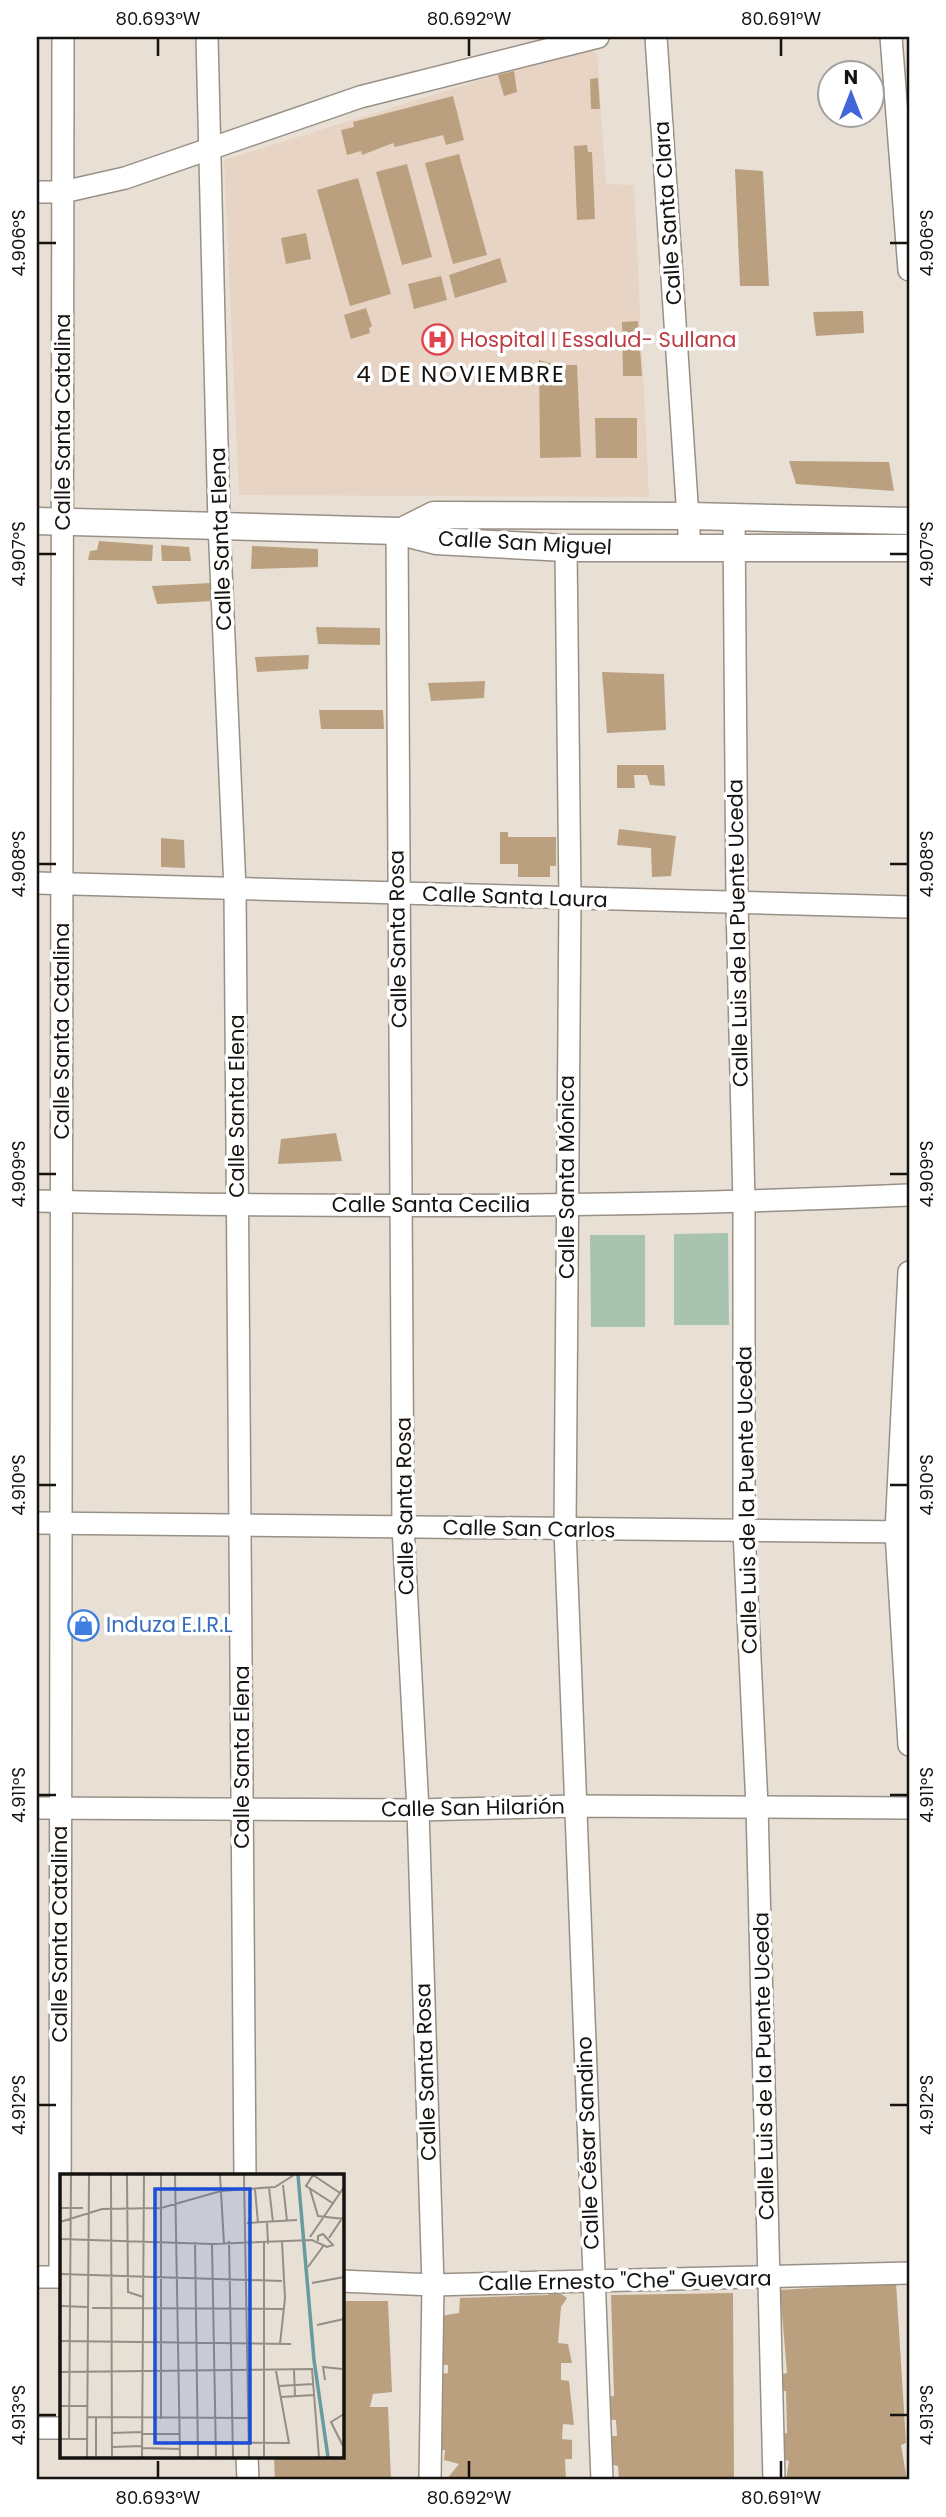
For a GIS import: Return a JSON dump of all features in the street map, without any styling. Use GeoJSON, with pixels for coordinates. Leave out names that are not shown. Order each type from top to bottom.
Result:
{"type":"FeatureCollection","features":[{"type":"Feature","properties":{"kind":"street","name":"Calle Santa Catalina"},"geometry":{"type":"LineString","coordinates":[[60,2277],[62,884],[50,522],[63,192],[63,37]]}},
{"type":"Feature","properties":{"kind":"street","name":"Calle Santa Elena"},"geometry":{"type":"LineString","coordinates":[[208,37],[208,148],[219,524],[235,889],[245,2174]]}},
{"type":"Feature","properties":{"kind":"street"},"geometry":{"type":"LineString","coordinates":[[37,192],[63,192],[125,178],[360,97],[598,37]]}},
{"type":"Feature","properties":{"kind":"street","name":"Calle Santa Clara"},"geometry":{"type":"LineString","coordinates":[[656,37],[690,548]]}},
{"type":"Feature","properties":{"kind":"street"},"geometry":{"type":"LineString","coordinates":[[891,37],[909,270]]}},
{"type":"Feature","properties":{"kind":"street","name":"Calle San Miguel"},"geometry":{"type":"LineString","coordinates":[[399,531],[434,515],[689,516],[909,521]]}},
{"type":"Feature","properties":{"kind":"street","name":"Calle Luis de la Puente Uceda"},"geometry":{"type":"LineString","coordinates":[[734,519],[737,903],[744,1203],[744,1531],[757,1806],[774,2480]]}},
{"type":"Feature","properties":{"kind":"street"},"geometry":{"type":"LineString","coordinates":[[50,522],[219,524],[399,531]]}},
{"type":"Feature","properties":{"kind":"street","name":"Calle San Miguel"},"geometry":{"type":"LineString","coordinates":[[399,531],[436,541],[566,548],[909,548]]}},
{"type":"Feature","properties":{"kind":"street","name":"Calle Santa Rosa"},"geometry":{"type":"LineString","coordinates":[[399,531],[397,894],[403,1205],[403,1527],[418,1810],[433,2285],[430,2480]]}},
{"type":"Feature","properties":{"kind":"street","name":"Calle Santa Mónica"},"geometry":{"type":"LineString","coordinates":[[566,548],[570,899],[565,1529],[574,1806]]}},
{"type":"Feature","properties":{"kind":"street","name":"Calle Santa Laura"},"geometry":{"type":"LineString","coordinates":[[37,883],[909,907]]}},
{"type":"Feature","properties":{"kind":"street","name":"Calle Santa Cecilia"},"geometry":{"type":"LineString","coordinates":[[37,1201],[566,1205],[744,1203],[909,1195]]}},
{"type":"Feature","properties":{"kind":"street"},"geometry":{"type":"LineString","coordinates":[[909,1272],[903,1532],[909,1745]]}},
{"type":"Feature","properties":{"kind":"street","name":"Calle San Carlos"},"geometry":{"type":"LineString","coordinates":[[37,1523],[903,1532]]}},
{"type":"Feature","properties":{"kind":"street","name":"Calle César Sandino"},"geometry":{"type":"LineString","coordinates":[[574,1806],[602,2480]]}},
{"type":"Feature","properties":{"kind":"street","name":"Calle San Hilarión"},"geometry":{"type":"LineString","coordinates":[[37,1808],[909,1808]]}},
{"type":"Feature","properties":{"kind":"street","name":"Calle Ernesto \"Che\" Guevara"},"geometry":{"type":"LineString","coordinates":[[343,2281],[433,2285],[594,2283],[909,2273]]}},
{"type":"Feature","properties":{"kind":"street"},"geometry":{"type":"LineString","coordinates":[[37,2277],[60,2277]]}},
{"type":"Feature","properties":{"kind":"street"},"geometry":{"type":"LineString","coordinates":[[37,2428],[60,2428]]}},
{"type":"Feature","properties":{"kind":"street"},"geometry":{"type":"LineString","coordinates":[[247,2458],[248,2480]]}},
{"type":"Feature","properties":{"kind":"shaded area","name":"Hospital I Essalud- Sullana"},"geometry":{"type":"Polygon","coordinates":[[[583,48],[597,53],[606,184],[634,185],[649,497],[239,495],[224,160],[583,48]]]}},
{"type":"Feature","properties":{"kind":"green space"},"geometry":{"type":"Polygon","coordinates":[[[728,1233],[729,1325],[674,1325],[674,1234],[728,1233]]]}},
{"type":"Feature","properties":{"kind":"green space"},"geometry":{"type":"Polygon","coordinates":[[[590,1235],[645,1235],[645,1327],[591,1327],[590,1235]]]}},
{"type":"Feature","properties":{"kind":"building"},"geometry":{"type":"Polygon","coordinates":[[[514,71],[517,92],[504,96],[498,75],[514,71]]]}},
{"type":"Feature","properties":{"kind":"building"},"geometry":{"type":"Polygon","coordinates":[[[598,78],[600,109],[591,109],[590,79],[598,78]]]}},
{"type":"Feature","properties":{"kind":"building"},"geometry":{"type":"Polygon","coordinates":[[[453,96],[464,140],[446,145],[443,135],[395,147],[393,143],[362,155],[361,151],[347,155],[341,130],[354,127],[353,122],[453,96]]]}},
{"type":"Feature","properties":{"kind":"building"},"geometry":{"type":"Polygon","coordinates":[[[587,145],[588,152],[592,152],[595,219],[577,220],[574,146],[587,145]]]}},
{"type":"Feature","properties":{"kind":"building"},"geometry":{"type":"Polygon","coordinates":[[[459,154],[487,255],[453,264],[425,163],[459,154]]]}},
{"type":"Feature","properties":{"kind":"building"},"geometry":{"type":"Polygon","coordinates":[[[407,164],[432,257],[402,265],[376,172],[407,164]]]}},
{"type":"Feature","properties":{"kind":"building"},"geometry":{"type":"Polygon","coordinates":[[[735,169],[763,171],[769,286],[740,286],[735,169]]]}},
{"type":"Feature","properties":{"kind":"building"},"geometry":{"type":"Polygon","coordinates":[[[358,178],[391,294],[350,306],[317,190],[358,178]]]}},
{"type":"Feature","properties":{"kind":"building"},"geometry":{"type":"Polygon","coordinates":[[[306,233],[311,259],[286,264],[281,238],[306,233]]]}},
{"type":"Feature","properties":{"kind":"building"},"geometry":{"type":"Polygon","coordinates":[[[500,258],[507,282],[455,298],[449,275],[500,258]]]}},
{"type":"Feature","properties":{"kind":"building"},"geometry":{"type":"Polygon","coordinates":[[[441,276],[447,300],[414,309],[408,284],[441,276]]]}},
{"type":"Feature","properties":{"kind":"building"},"geometry":{"type":"Polygon","coordinates":[[[366,308],[372,326],[369,328],[370,333],[351,339],[344,315],[366,308]]]}},
{"type":"Feature","properties":{"kind":"building"},"geometry":{"type":"Polygon","coordinates":[[[863,311],[864,333],[816,336],[813,312],[863,311]]]}},
{"type":"Feature","properties":{"kind":"building"},"geometry":{"type":"Polygon","coordinates":[[[638,321],[642,376],[623,376],[622,322],[638,321]]]}},
{"type":"Feature","properties":{"kind":"building"},"geometry":{"type":"Polygon","coordinates":[[[539,360],[556,365],[577,365],[581,457],[540,458],[539,360]]]}},
{"type":"Feature","properties":{"kind":"building"},"geometry":{"type":"Polygon","coordinates":[[[595,418],[637,418],[637,458],[596,458],[595,418]]]}},
{"type":"Feature","properties":{"kind":"building"},"geometry":{"type":"Polygon","coordinates":[[[789,461],[889,462],[894,491],[796,484],[789,461]]]}},
{"type":"Feature","properties":{"kind":"building"},"geometry":{"type":"Polygon","coordinates":[[[99,541],[153,545],[152,561],[88,560],[90,551],[97,550],[99,541]]]}},
{"type":"Feature","properties":{"kind":"building"},"geometry":{"type":"Polygon","coordinates":[[[161,545],[189,547],[191,561],[162,561],[161,545]]]}},
{"type":"Feature","properties":{"kind":"building"},"geometry":{"type":"Polygon","coordinates":[[[252,546],[318,549],[318,567],[251,569],[252,546]]]}},
{"type":"Feature","properties":{"kind":"building"},"geometry":{"type":"Polygon","coordinates":[[[211,583],[214,601],[157,604],[152,586],[211,583]]]}},
{"type":"Feature","properties":{"kind":"building"},"geometry":{"type":"Polygon","coordinates":[[[316,627],[380,628],[380,645],[318,644],[316,627]]]}},
{"type":"Feature","properties":{"kind":"building"},"geometry":{"type":"Polygon","coordinates":[[[309,655],[308,669],[257,672],[255,657],[309,655]]]}},
{"type":"Feature","properties":{"kind":"building"},"geometry":{"type":"Polygon","coordinates":[[[602,672],[664,674],[666,730],[607,733],[602,672]]]}},
{"type":"Feature","properties":{"kind":"building"},"geometry":{"type":"Polygon","coordinates":[[[485,681],[484,698],[431,701],[428,683],[485,681]]]}},
{"type":"Feature","properties":{"kind":"building"},"geometry":{"type":"Polygon","coordinates":[[[319,710],[383,710],[384,729],[321,729],[319,710]]]}},
{"type":"Feature","properties":{"kind":"building"},"geometry":{"type":"Polygon","coordinates":[[[617,765],[664,765],[665,786],[650,785],[647,775],[634,775],[635,788],[617,788],[617,765]]]}},
{"type":"Feature","properties":{"kind":"building"},"geometry":{"type":"Polygon","coordinates":[[[619,829],[676,836],[671,876],[652,877],[651,848],[617,845],[619,829]]]}},
{"type":"Feature","properties":{"kind":"building"},"geometry":{"type":"Polygon","coordinates":[[[500,832],[508,832],[508,837],[556,837],[556,866],[550,866],[550,877],[518,877],[518,864],[500,864],[500,832]]]}},
{"type":"Feature","properties":{"kind":"building"},"geometry":{"type":"Polygon","coordinates":[[[161,838],[184,840],[185,868],[161,867],[161,838]]]}},
{"type":"Feature","properties":{"kind":"building"},"geometry":{"type":"Polygon","coordinates":[[[336,1133],[342,1161],[278,1164],[281,1139],[336,1133]]]}},
{"type":"Feature","properties":{"kind":"building"},"geometry":{"type":"Polygon","coordinates":[[[896,2283],[906,2443],[901,2445],[907,2480],[786,2480],[789,2461],[782,2459],[782,2434],[787,2433],[786,2391],[777,2391],[777,2376],[787,2373],[780,2290],[896,2283]]]}},
{"type":"Feature","properties":{"kind":"building"},"geometry":{"type":"Polygon","coordinates":[[[551,2287],[567,2298],[561,2307],[558,2343],[568,2344],[572,2363],[561,2363],[561,2380],[569,2381],[574,2425],[563,2424],[562,2439],[572,2440],[572,2459],[565,2459],[566,2480],[446,2480],[459,2464],[444,2460],[445,2450],[435,2450],[435,2442],[442,2437],[439,2374],[448,2373],[448,2365],[441,2365],[440,2316],[459,2313],[460,2298],[548,2295],[551,2287]]]}},
{"type":"Feature","properties":{"kind":"building"},"geometry":{"type":"Polygon","coordinates":[[[733,2293],[734,2480],[619,2480],[618,2466],[610,2464],[607,2436],[617,2436],[616,2420],[605,2419],[604,2397],[614,2396],[611,2295],[733,2293]]]}},
{"type":"Feature","properties":{"kind":"building"},"geometry":{"type":"Polygon","coordinates":[[[343,2301],[388,2301],[392,2392],[373,2394],[370,2407],[388,2407],[391,2480],[275,2480],[274,2458],[343,2458],[343,2301]]]}},
{"type":"Feature","properties":{"kind":"place","name":"Hospital I Essalud- Sullana"},"geometry":{"type":"Point","coordinates":[437,340]}},
{"type":"Feature","properties":{"kind":"place","name":"Induza E.I.R.L"},"geometry":{"type":"Point","coordinates":[83,1625]}},
{"type":"Feature","properties":{"kind":"district","name":"4 DE NOVIEMBRE"},"geometry":{"type":"Point","coordinates":[461,374]}}]}
